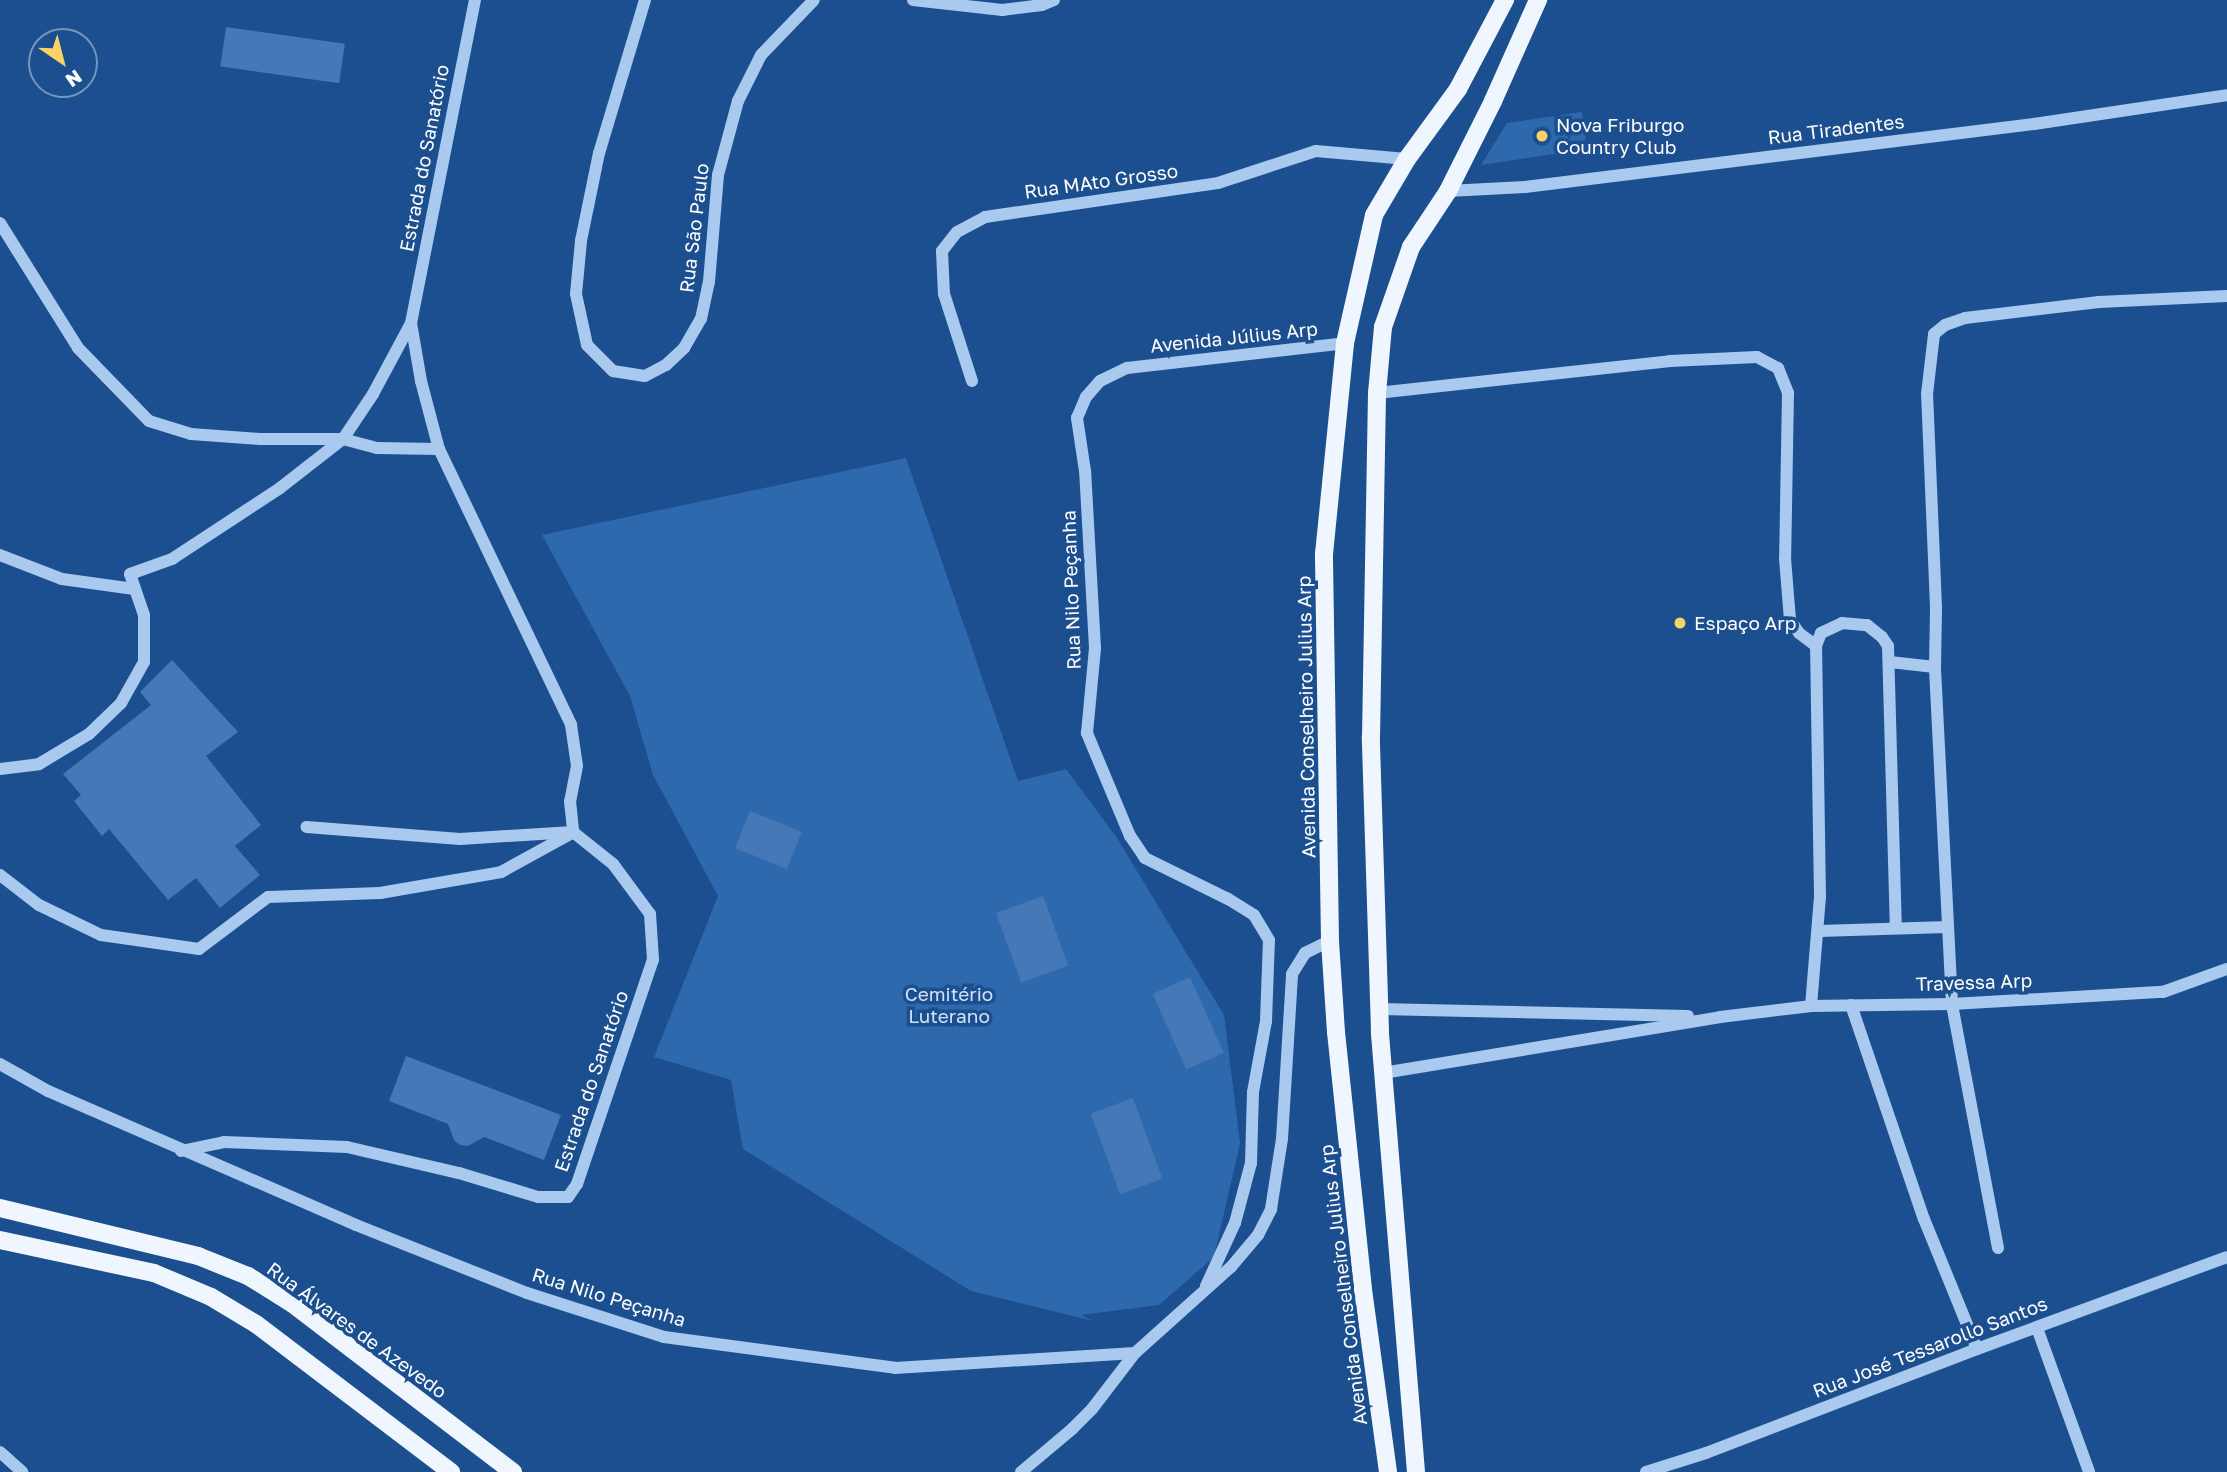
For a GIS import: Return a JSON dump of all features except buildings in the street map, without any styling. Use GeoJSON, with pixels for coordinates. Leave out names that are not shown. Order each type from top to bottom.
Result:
{"type":"FeatureCollection","features":[{"type":"Feature","properties":{"kind":"main road","name":"Avenida Conselheiro Julius Arp"},"geometry":{"type":"LineString","coordinates":[[1388,1472],[1338,1062],[1330,941],[1324,554],[1345,343],[1374,215],[1407,159],[1458,89],[1505,0]]}},
{"type":"Feature","properties":{"kind":"main road"},"geometry":{"type":"LineString","coordinates":[[1416,1472],[1380,1009],[1371,737],[1377,393],[1383,327],[1411,247],[1448,191],[1538,0]]}},
{"type":"Feature","properties":{"kind":"main road","name":"Rua Álvares de Azevedo"},"geometry":{"type":"LineString","coordinates":[[0,1208],[198,1256],[248,1276],[293,1304],[513,1472]]}},
{"type":"Feature","properties":{"kind":"main road"},"geometry":{"type":"LineString","coordinates":[[0,1240],[154,1273],[211,1297],[256,1324],[451,1472]]}},
{"type":"Feature","properties":{"kind":"street","name":"Estrada do Sanatório"},"geometry":{"type":"LineString","coordinates":[[134,589],[130,574],[172,559],[280,488],[343,439],[373,394],[411,323],[475,0]]}},
{"type":"Feature","properties":{"kind":"street","name":"Rua São Paulo"},"geometry":{"type":"LineString","coordinates":[[645,0],[599,153],[581,241],[576,294],[587,345],[613,371],[645,376],[666,365],[684,348],[701,319],[709,282],[718,174],[738,101],[761,55],[814,0]]}},
{"type":"Feature","properties":{"kind":"street"},"geometry":{"type":"LineString","coordinates":[[912,0],[1002,10],[1042,5],[1054,0]]}},
{"type":"Feature","properties":{"kind":"street","name":"Rua Tiradentes"},"geometry":{"type":"LineString","coordinates":[[1448,191],[1566,182],[2034,124],[2227,95]]}},
{"type":"Feature","properties":{"kind":"street","name":"Rua MAto Grosso"},"geometry":{"type":"LineString","coordinates":[[972,381],[944,293],[942,251],[957,232],[985,217],[1218,183],[1316,151],[1407,159]]}},
{"type":"Feature","properties":{"kind":"street"},"geometry":{"type":"LineString","coordinates":[[2,232],[78,348],[149,421],[191,434],[260,439],[343,439],[377,448],[439,449]]}},
{"type":"Feature","properties":{"kind":"street"},"geometry":{"type":"LineString","coordinates":[[1998,1248],[1952,1004],[1935,667],[1936,607],[1927,394],[1934,334],[1945,325],[1965,318],[2099,302],[2227,296]]}},
{"type":"Feature","properties":{"kind":"street","name":"Estrada do Sanatório"},"geometry":{"type":"LineString","coordinates":[[181,1151],[224,1142],[347,1147],[460,1173],[538,1197],[568,1197],[576,1184],[653,960],[650,914],[613,864],[573,832],[570,801],[577,766],[570,725],[439,449],[421,381],[411,323]]}},
{"type":"Feature","properties":{"kind":"street","name":"Avenida Július Arp"},"geometry":{"type":"LineString","coordinates":[[1127,368],[1345,343]]}},
{"type":"Feature","properties":{"kind":"street"},"geometry":{"type":"LineString","coordinates":[[1377,393],[1670,361],[1757,357],[1778,368],[1788,393],[1786,558],[1790,620],[1799,633],[1816,646]]}},
{"type":"Feature","properties":{"kind":"street","name":"Rua Nilo Peçanha"},"geometry":{"type":"LineString","coordinates":[[1127,368],[1100,381],[1086,397],[1077,418],[1085,471],[1096,648],[1087,733],[1130,836],[1145,858],[1228,899],[1254,915],[1269,940],[1266,1021],[1253,1092],[1251,1163],[1235,1223],[1206,1286]]}},
{"type":"Feature","properties":{"kind":"street"},"geometry":{"type":"LineString","coordinates":[[0,555],[62,579],[134,589],[144,615],[144,662],[121,703],[89,734],[39,764],[0,769]]}},
{"type":"Feature","properties":{"kind":"street"},"geometry":{"type":"LineString","coordinates":[[1811,1006],[1819,931],[1816,646],[1821,633],[1832,625],[1867,625],[1882,636],[1888,646],[1896,926]]}},
{"type":"Feature","properties":{"kind":"street"},"geometry":{"type":"LineString","coordinates":[[1890,662],[1935,667]]}},
{"type":"Feature","properties":{"kind":"street"},"geometry":{"type":"LineString","coordinates":[[306,827],[460,839],[573,832]]}},
{"type":"Feature","properties":{"kind":"street"},"geometry":{"type":"LineString","coordinates":[[0,874],[39,905],[101,935],[199,949],[268,897],[380,894],[501,872],[573,832]]}},
{"type":"Feature","properties":{"kind":"street"},"geometry":{"type":"LineString","coordinates":[[1819,931],[1896,926],[1947,927]]}},
{"type":"Feature","properties":{"kind":"street","name":"Rua Nilo Peçanha"},"geometry":{"type":"LineString","coordinates":[[1021,1472],[1092,1409],[1135,1353],[1206,1286],[1231,1267],[1258,1236],[1271,1209],[1282,1139],[1292,974],[1305,953],[1330,941]]}},
{"type":"Feature","properties":{"kind":"street","name":"Travessa Arp"},"geometry":{"type":"LineString","coordinates":[[1383,1073],[1720,1017],[1811,1006],[1952,1004],[2163,992],[2227,969]]}},
{"type":"Feature","properties":{"kind":"street"},"geometry":{"type":"LineString","coordinates":[[1851,1005],[1924,1219],[1977,1349]]}},
{"type":"Feature","properties":{"kind":"street","name":"Travessa Arp"},"geometry":{"type":"LineString","coordinates":[[1380,1009],[1720,1017]]}},
{"type":"Feature","properties":{"kind":"street"},"geometry":{"type":"LineString","coordinates":[[0,1064],[48,1091],[181,1151]]}},
{"type":"Feature","properties":{"kind":"street","name":"Rua Nilo Peçanha"},"geometry":{"type":"LineString","coordinates":[[181,1151],[527,1293],[664,1337],[895,1368],[1135,1353]]}},
{"type":"Feature","properties":{"kind":"street","name":"Rua José Tessarollo Santos"},"geometry":{"type":"LineString","coordinates":[[1646,1472],[1706,1453],[2227,1257]]}},
{"type":"Feature","properties":{"kind":"street"},"geometry":{"type":"LineString","coordinates":[[2037,1328],[2089,1472]]}},
{"type":"Feature","properties":{"kind":"street"},"geometry":{"type":"LineString","coordinates":[[0,1452],[22,1472]]}},
{"type":"Feature","properties":{"kind":"green space","name":"Nova Friburgo Country Club"},"geometry":{"type":"Polygon","coordinates":[[[1582,112],[1587,149],[1481,165],[1507,123],[1582,112]]]}},
{"type":"Feature","properties":{"kind":"green space","name":"Cemitério Luterano"},"geometry":{"type":"Polygon","coordinates":[[[906,458],[1018,781],[1066,769],[1117,838],[1224,1015],[1240,1143],[1214,1257],[1159,1305],[1081,1315],[1093,1321],[971,1291],[743,1149],[731,1080],[654,1057],[718,896],[653,775],[630,696],[542,535],[906,458]]]}},
{"type":"Feature","properties":{"kind":"place","name":"Nova Friburgo Country Club"},"geometry":{"type":"Point","coordinates":[1542,136]}},
{"type":"Feature","properties":{"kind":"place","name":"Espaço Arp"},"geometry":{"type":"Point","coordinates":[1680,623]}}]}
